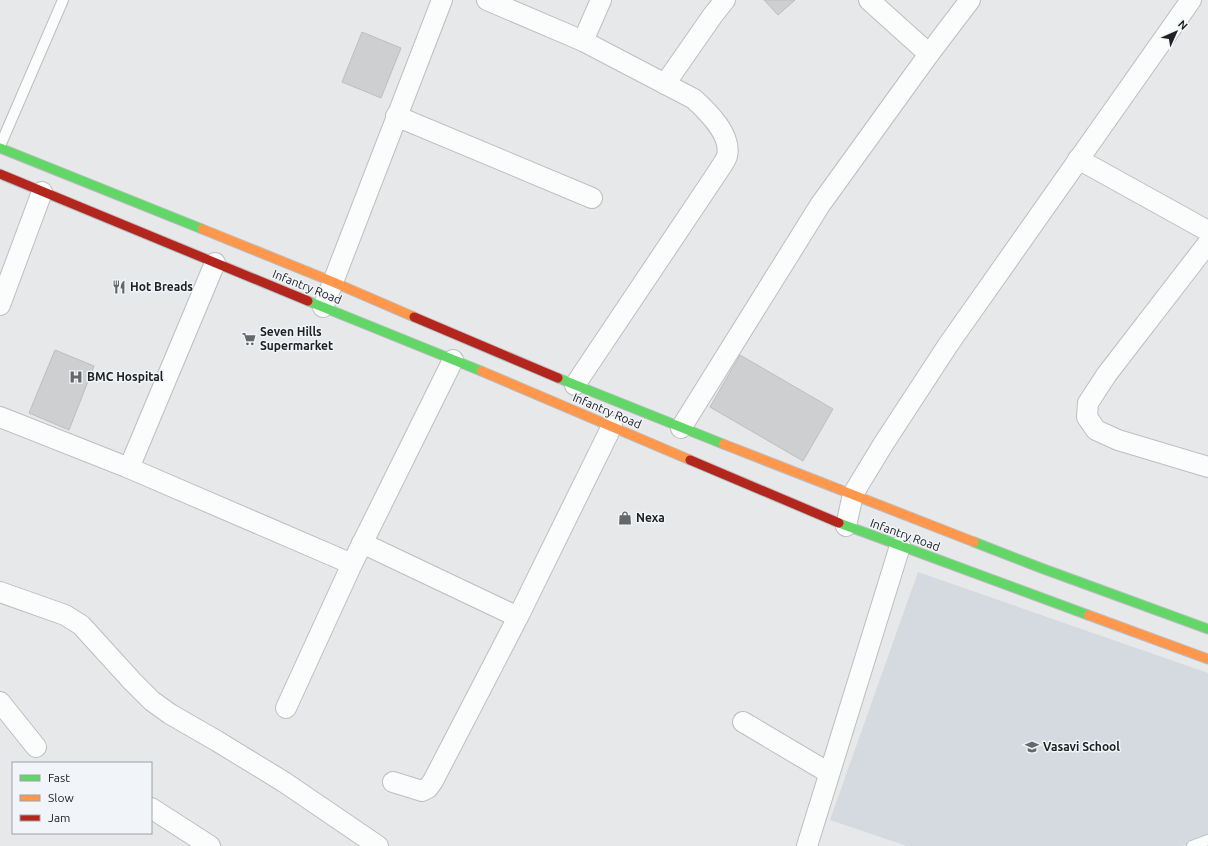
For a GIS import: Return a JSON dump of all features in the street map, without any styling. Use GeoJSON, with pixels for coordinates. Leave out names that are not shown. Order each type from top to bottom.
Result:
{"type":"FeatureCollection","features":[{"type":"Feature","properties":{"kind":"street"},"geometry":{"type":"LineString","coordinates":[[323,307],[442,0]]}},
{"type":"Feature","properties":{"kind":"street"},"geometry":{"type":"LineString","coordinates":[[487,0],[583,41],[694,99],[708,112],[719,126],[726,142],[726,157],[713,179],[574,385]]}},
{"type":"Feature","properties":{"kind":"street"},"geometry":{"type":"LineString","coordinates":[[583,41],[601,0]]}},
{"type":"Feature","properties":{"kind":"street"},"geometry":{"type":"LineString","coordinates":[[665,84],[713,15],[726,0]]}},
{"type":"Feature","properties":{"kind":"street"},"geometry":{"type":"LineString","coordinates":[[869,0],[929,54]]}},
{"type":"Feature","properties":{"kind":"street"},"geometry":{"type":"LineString","coordinates":[[681,428],[820,205],[929,54],[970,0]]}},
{"type":"Feature","properties":{"kind":"street"},"geometry":{"type":"LineString","coordinates":[[846,526],[853,494],[884,442],[948,345],[1191,0]]}},
{"type":"Feature","properties":{"kind":"street"},"geometry":{"type":"LineString","coordinates":[[396,116],[592,198]]}},
{"type":"Feature","properties":{"kind":"street","name":"Infantry Road"},"geometry":{"type":"LineString","coordinates":[[0,147],[333,282],[574,385],[681,428],[1041,568],[1208,629]]}},
{"type":"Feature","properties":{"kind":"street"},"geometry":{"type":"LineString","coordinates":[[1078,159],[1208,231]]}},
{"type":"Feature","properties":{"kind":"street","name":"Infantry Road"},"geometry":{"type":"LineString","coordinates":[[0,174],[612,426],[846,526],[1208,659]]}},
{"type":"Feature","properties":{"kind":"street"},"geometry":{"type":"LineString","coordinates":[[0,305],[42,192]]}},
{"type":"Feature","properties":{"kind":"street"},"geometry":{"type":"LineString","coordinates":[[1208,242],[1107,374],[1088,403],[1087,417],[1096,430],[1118,440],[1208,467]]}},
{"type":"Feature","properties":{"kind":"street"},"geometry":{"type":"LineString","coordinates":[[129,468],[215,263]]}},
{"type":"Feature","properties":{"kind":"street"},"geometry":{"type":"LineString","coordinates":[[286,708],[362,543],[453,360]]}},
{"type":"Feature","properties":{"kind":"street"},"geometry":{"type":"LineString","coordinates":[[0,417],[129,468],[352,564]]}},
{"type":"Feature","properties":{"kind":"street"},"geometry":{"type":"LineString","coordinates":[[393,782],[422,791],[428,788],[433,782],[518,617],[612,426]]}},
{"type":"Feature","properties":{"kind":"street"},"geometry":{"type":"LineString","coordinates":[[362,543],[518,617]]}},
{"type":"Feature","properties":{"kind":"street"},"geometry":{"type":"LineString","coordinates":[[807,846],[900,546]]}},
{"type":"Feature","properties":{"kind":"street"},"geometry":{"type":"LineString","coordinates":[[0,592],[65,615],[81,625],[132,681],[152,700],[170,714],[284,782],[378,846]]}},
{"type":"Feature","properties":{"kind":"street"},"geometry":{"type":"LineString","coordinates":[[0,702],[36,748]]}},
{"type":"Feature","properties":{"kind":"street"},"geometry":{"type":"LineString","coordinates":[[743,722],[829,773]]}},
{"type":"Feature","properties":{"kind":"street"},"geometry":{"type":"LineString","coordinates":[[152,809],[210,846]]}},
{"type":"Feature","properties":{"kind":"lane"},"geometry":{"type":"LineString","coordinates":[[0,147],[64,0]]}},
{"type":"Feature","properties":{"kind":"lane"},"geometry":{"type":"LineString","coordinates":[[1192,846],[1208,840]]}},
{"type":"Feature","properties":{"kind":"shaded area","name":"Vasavi School"},"geometry":{"type":"Polygon","coordinates":[[[918,572],[1208,673],[1208,839],[1181,846],[907,846],[830,820],[918,572]]]}},
{"type":"Feature","properties":{"kind":"building"},"geometry":{"type":"Polygon","coordinates":[[[764,0],[795,0],[778,15],[764,0]]]}},
{"type":"Feature","properties":{"kind":"building"},"geometry":{"type":"Polygon","coordinates":[[[362,32],[401,48],[381,98],[342,82],[362,32]]]}},
{"type":"Feature","properties":{"kind":"building"},"geometry":{"type":"Polygon","coordinates":[[[55,350],[94,366],[69,430],[29,413],[55,350]]]}},
{"type":"Feature","properties":{"kind":"building"},"geometry":{"type":"Polygon","coordinates":[[[740,355],[833,409],[803,461],[710,407],[740,355]]]}},
{"type":"Feature","properties":{"kind":"traffic: fast"},"geometry":{"type":"LineString","coordinates":[[0,148],[202,229]]}},
{"type":"Feature","properties":{"kind":"traffic: fast"},"geometry":{"type":"LineString","coordinates":[[308,301],[481,371]]}},
{"type":"Feature","properties":{"kind":"traffic: fast"},"geometry":{"type":"LineString","coordinates":[[558,378],[723,444]]}},
{"type":"Feature","properties":{"kind":"traffic: fast"},"geometry":{"type":"LineString","coordinates":[[839,523],[1088,615]]}},
{"type":"Feature","properties":{"kind":"traffic: fast"},"geometry":{"type":"LineString","coordinates":[[974,542],[1208,629]]}},
{"type":"Feature","properties":{"kind":"traffic: slow"},"geometry":{"type":"LineString","coordinates":[[202,229],[333,282],[414,317]]}},
{"type":"Feature","properties":{"kind":"traffic: slow"},"geometry":{"type":"LineString","coordinates":[[481,371],[690,460]]}},
{"type":"Feature","properties":{"kind":"traffic: slow"},"geometry":{"type":"LineString","coordinates":[[723,444],[974,542]]}},
{"type":"Feature","properties":{"kind":"traffic: slow"},"geometry":{"type":"LineString","coordinates":[[1088,615],[1208,659]]}},
{"type":"Feature","properties":{"kind":"traffic: jam"},"geometry":{"type":"LineString","coordinates":[[0,174],[308,301]]}},
{"type":"Feature","properties":{"kind":"traffic: jam"},"geometry":{"type":"LineString","coordinates":[[414,317],[558,378]]}},
{"type":"Feature","properties":{"kind":"traffic: jam"},"geometry":{"type":"LineString","coordinates":[[690,460],[839,523]]}},
{"type":"Feature","properties":{"kind":"place","name":"Hot Breads"},"geometry":{"type":"Point","coordinates":[119,287]}},
{"type":"Feature","properties":{"kind":"place","name":"Seven Hills Supermarket"},"geometry":{"type":"Point","coordinates":[249,339]}},
{"type":"Feature","properties":{"kind":"place","name":"BMC Hospital"},"geometry":{"type":"Point","coordinates":[76,377]}},
{"type":"Feature","properties":{"kind":"place","name":"Nexa"},"geometry":{"type":"Point","coordinates":[625,518]}},
{"type":"Feature","properties":{"kind":"place","name":"Vasavi School"},"geometry":{"type":"Point","coordinates":[1032,747]}}]}
